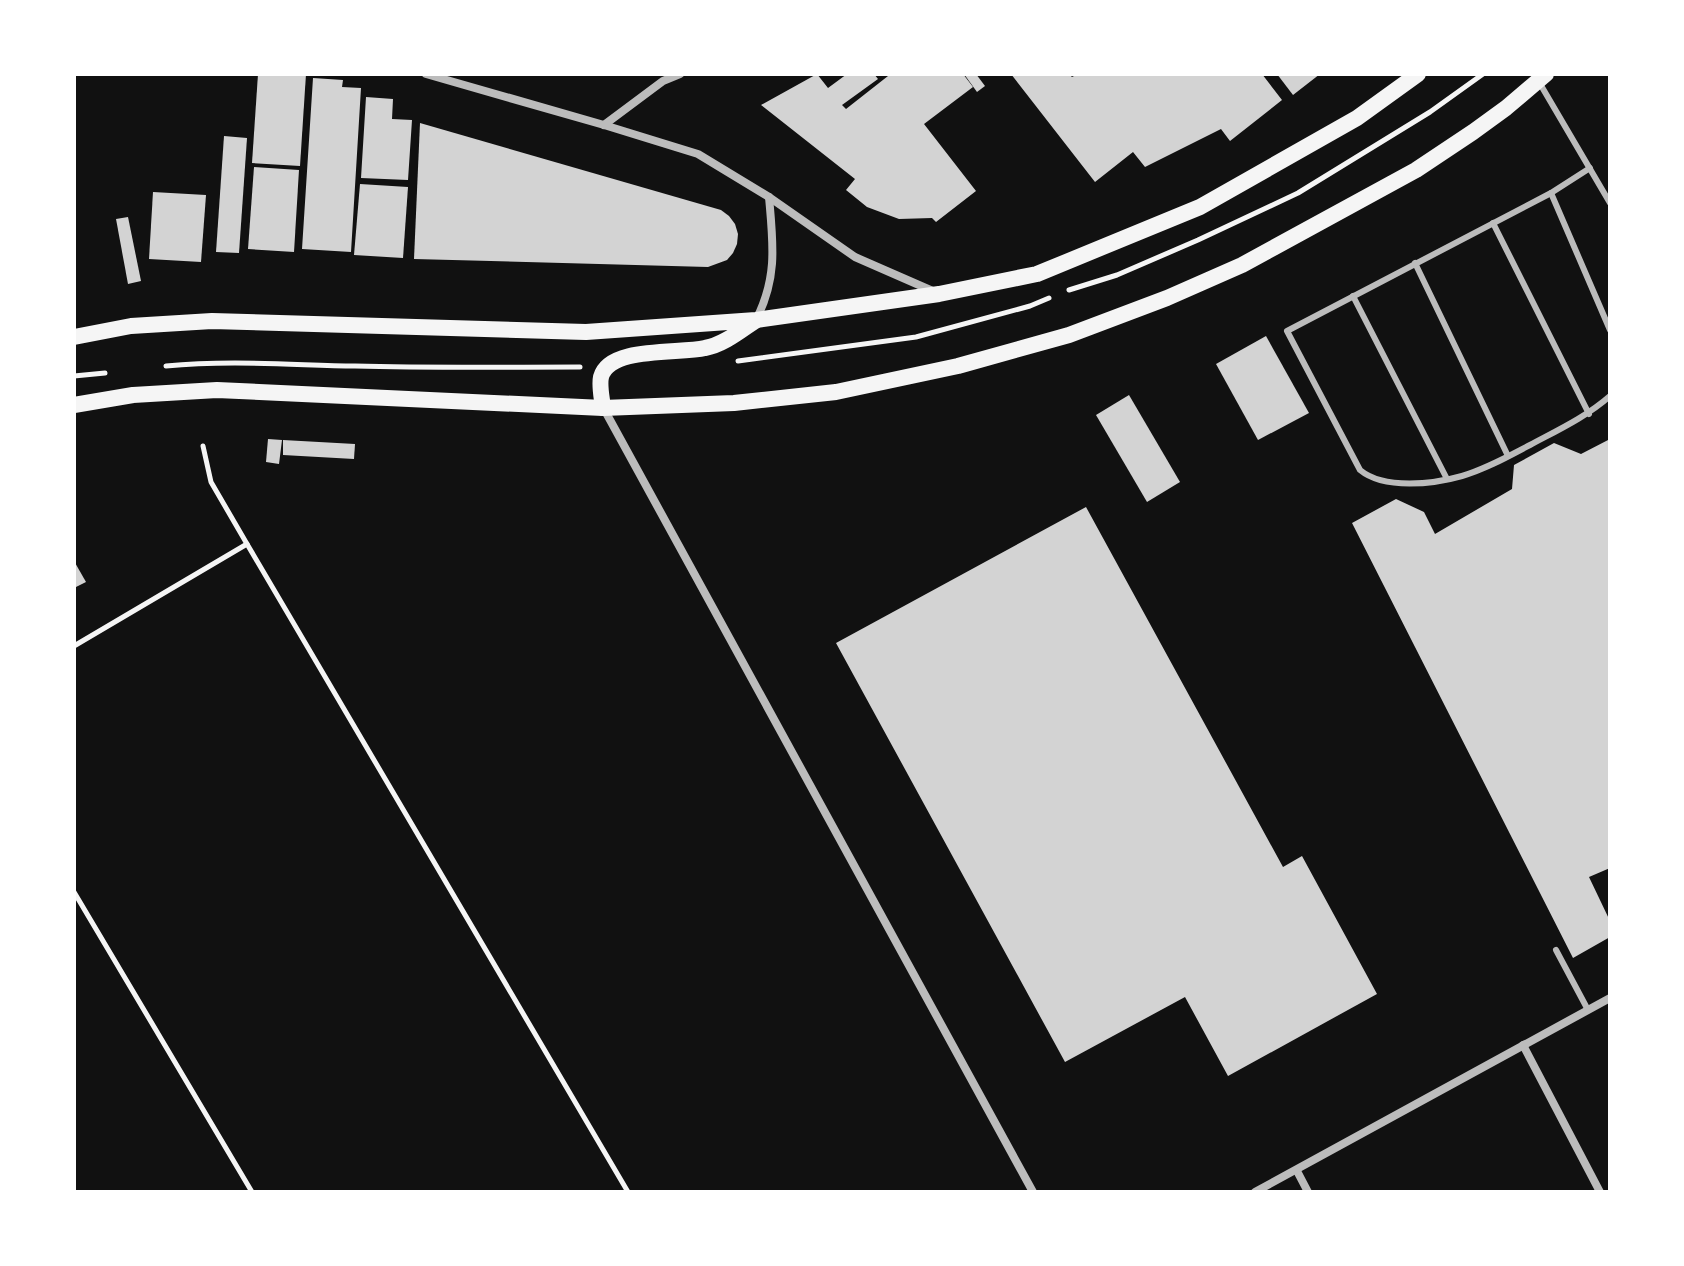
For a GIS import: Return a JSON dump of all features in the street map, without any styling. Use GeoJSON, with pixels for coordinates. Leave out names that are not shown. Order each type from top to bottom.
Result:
{"type":"FeatureCollection","features":[{"type":"Feature","properties":{"kind":"main road"},"geometry":{"type":"LineString","coordinates":[[74,337],[131,326],[212,321],[586,332],[756,320],[939,294],[1037,274],[1200,207],[1357,118],[1418,74]]}},
{"type":"Feature","properties":{"kind":"main road"},"geometry":{"type":"LineString","coordinates":[[74,405],[133,395],[217,390],[603,408],[734,403],[836,392],[958,366],[1069,335],[1167,298],[1242,265],[1416,170],[1506,108],[1542,77]]}},
{"type":"Feature","properties":{"kind":"main road"},"geometry":{"type":"LineString","coordinates":[[603,408],[600,379],[605,367],[621,357],[707,348],[756,320]]}},
{"type":"Feature","properties":{"kind":"street"},"geometry":{"type":"LineString","coordinates":[[426,74],[698,154],[769,197],[855,257],[939,294]]}},
{"type":"Feature","properties":{"kind":"street"},"geometry":{"type":"LineString","coordinates":[[604,125],[663,81],[680,74]]}},
{"type":"Feature","properties":{"kind":"street"},"geometry":{"type":"LineString","coordinates":[[756,320],[767,300],[774,255],[769,197]]}},
{"type":"Feature","properties":{"kind":"street"},"geometry":{"type":"LineString","coordinates":[[603,408],[1033,1192]]}},
{"type":"Feature","properties":{"kind":"street"},"geometry":{"type":"LineString","coordinates":[[1255,1192],[1610,998]]}},
{"type":"Feature","properties":{"kind":"street"},"geometry":{"type":"LineString","coordinates":[[1523,1045],[1600,1192]]}},
{"type":"Feature","properties":{"kind":"street"},"geometry":{"type":"LineString","coordinates":[[1297,1171],[1308,1192]]}},
{"type":"Feature","properties":{"kind":"lane"},"geometry":{"type":"LineString","coordinates":[[1542,77],[1610,203]]}},
{"type":"Feature","properties":{"kind":"lane"},"geometry":{"type":"LineString","coordinates":[[1590,168],[1551,193],[1287,331],[1360,470],[1369,477],[1405,484],[1464,475],[1589,414],[1610,396]]}},
{"type":"Feature","properties":{"kind":"lane"},"geometry":{"type":"LineString","coordinates":[[1551,193],[1610,330]]}},
{"type":"Feature","properties":{"kind":"lane"},"geometry":{"type":"LineString","coordinates":[[1493,223],[1589,414]]}},
{"type":"Feature","properties":{"kind":"lane"},"geometry":{"type":"LineString","coordinates":[[1415,263],[1508,456]]}},
{"type":"Feature","properties":{"kind":"lane"},"geometry":{"type":"LineString","coordinates":[[1353,296],[1447,479]]}},
{"type":"Feature","properties":{"kind":"lane"},"geometry":{"type":"LineString","coordinates":[[1556,950],[1588,1010]]}},
{"type":"Feature","properties":{"kind":"path"},"geometry":{"type":"LineString","coordinates":[[203,446],[211,482],[628,1192]]}},
{"type":"Feature","properties":{"kind":"path"},"geometry":{"type":"LineString","coordinates":[[74,646],[247,544]]}},
{"type":"Feature","properties":{"kind":"path"},"geometry":{"type":"LineString","coordinates":[[74,892],[252,1192]]}},
{"type":"Feature","properties":{"kind":"building"},"geometry":{"type":"Polygon","coordinates":[[[258,74],[306,74],[300,166],[252,163],[258,74]]]}},
{"type":"Feature","properties":{"kind":"building"},"geometry":{"type":"Polygon","coordinates":[[[817,74],[828,88],[847,74],[874,74],[878,79],[842,105],[846,109],[888,76],[886,74],[963,74],[973,87],[924,124],[976,191],[936,222],[932,218],[899,219],[867,207],[846,190],[855,179],[761,105],[817,74]]]}},
{"type":"Feature","properties":{"kind":"building"},"geometry":{"type":"Polygon","coordinates":[[[964,74],[976,74],[985,86],[977,92],[964,74]]]}},
{"type":"Feature","properties":{"kind":"building"},"geometry":{"type":"Polygon","coordinates":[[[1011,74],[1069,74],[1072,77],[1073,74],[1262,74],[1282,100],[1230,141],[1221,129],[1145,167],[1133,152],[1095,182],[1011,74]]]}},
{"type":"Feature","properties":{"kind":"building"},"geometry":{"type":"Polygon","coordinates":[[[1277,74],[1320,74],[1293,95],[1277,74]]]}},
{"type":"Feature","properties":{"kind":"building"},"geometry":{"type":"Polygon","coordinates":[[[313,78],[343,80],[342,87],[361,88],[351,252],[302,249],[313,78]]]}},
{"type":"Feature","properties":{"kind":"building"},"geometry":{"type":"Polygon","coordinates":[[[366,97],[393,99],[392,119],[412,120],[408,180],[361,178],[366,97]]]}},
{"type":"Feature","properties":{"kind":"building"},"geometry":{"type":"Polygon","coordinates":[[[420,123],[721,210],[735,224],[737,244],[727,260],[708,267],[414,259],[420,123]]]}},
{"type":"Feature","properties":{"kind":"building"},"geometry":{"type":"Polygon","coordinates":[[[224,136],[247,138],[239,253],[216,252],[224,136]]]}},
{"type":"Feature","properties":{"kind":"building"},"geometry":{"type":"Polygon","coordinates":[[[254,167],[299,170],[294,252],[248,249],[254,167]]]}},
{"type":"Feature","properties":{"kind":"building"},"geometry":{"type":"Polygon","coordinates":[[[360,184],[408,187],[403,258],[354,255],[360,184]]]}},
{"type":"Feature","properties":{"kind":"building"},"geometry":{"type":"Polygon","coordinates":[[[153,192],[206,195],[201,262],[149,259],[153,192]]]}},
{"type":"Feature","properties":{"kind":"building"},"geometry":{"type":"Polygon","coordinates":[[[128,217],[141,281],[128,284],[116,219],[128,217]]]}},
{"type":"Feature","properties":{"kind":"building"},"geometry":{"type":"Polygon","coordinates":[[[1266,336],[1309,413],[1258,440],[1216,364],[1266,336]]]}},
{"type":"Feature","properties":{"kind":"building"},"geometry":{"type":"Polygon","coordinates":[[[1129,395],[1180,482],[1147,502],[1096,415],[1129,395]]]}},
{"type":"Feature","properties":{"kind":"building"},"geometry":{"type":"Polygon","coordinates":[[[268,439],[282,440],[279,464],[266,462],[268,439]]]}},
{"type":"Feature","properties":{"kind":"building"},"geometry":{"type":"Polygon","coordinates":[[[1610,439],[1610,868],[1589,877],[1610,921],[1610,937],[1573,958],[1352,523],[1396,499],[1424,512],[1435,534],[1512,489],[1514,465],[1554,443],[1581,454],[1610,439]]]}},
{"type":"Feature","properties":{"kind":"building"},"geometry":{"type":"Polygon","coordinates":[[[283,440],[355,444],[354,459],[283,455],[283,440]]]}},
{"type":"Feature","properties":{"kind":"building"},"geometry":{"type":"Polygon","coordinates":[[[1086,507],[1283,867],[1302,856],[1377,994],[1228,1076],[1185,997],[1065,1062],[836,643],[1086,507]]]}},
{"type":"Feature","properties":{"kind":"building"},"geometry":{"type":"Polygon","coordinates":[[[74,561],[86,582],[74,588],[74,561]]]}}]}
